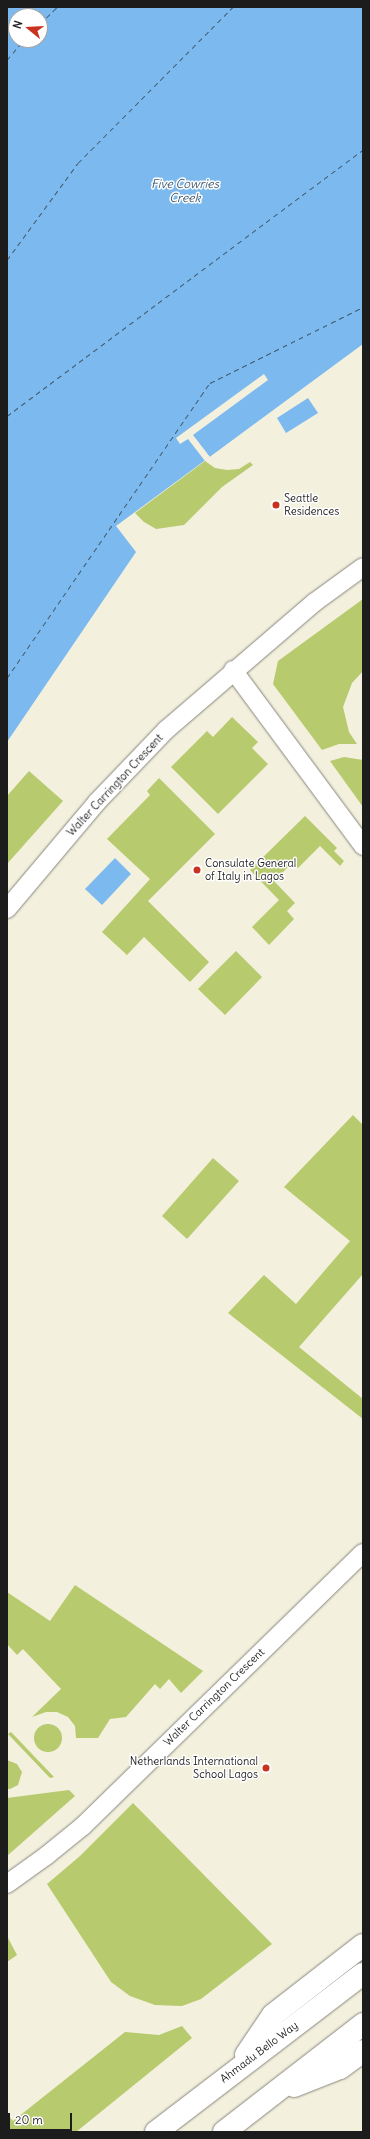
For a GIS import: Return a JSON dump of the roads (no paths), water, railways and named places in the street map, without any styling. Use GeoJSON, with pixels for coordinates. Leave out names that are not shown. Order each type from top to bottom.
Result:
{"type":"FeatureCollection","features":[{"type":"Feature","properties":{"kind":"highway"},"geometry":{"type":"LineString","coordinates":[[236,2070],[273,2014],[363,1945]]}},
{"type":"Feature","properties":{"kind":"highway","name":"Ahmadu Bello Way"},"geometry":{"type":"LineString","coordinates":[[156,2132],[363,1974]]}},
{"type":"Feature","properties":{"kind":"highway"},"geometry":{"type":"LineString","coordinates":[[224,2132],[363,2024]]}},
{"type":"Feature","properties":{"kind":"highway"},"geometry":{"type":"LineString","coordinates":[[274,2093],[340,2068],[363,2051]]}},
{"type":"Feature","properties":{"kind":"street","name":"Walter Carrington Crescent"},"geometry":{"type":"LineString","coordinates":[[7,909],[97,802],[166,730],[233,670],[315,602],[363,568]]}},
{"type":"Feature","properties":{"kind":"street"},"geometry":{"type":"LineString","coordinates":[[233,670],[363,846]]}},
{"type":"Feature","properties":{"kind":"street","name":"Walter Carrington Crescent"},"geometry":{"type":"LineString","coordinates":[[7,1884],[46,1856],[83,1826],[363,1553]]}},
{"type":"Feature","properties":{"kind":"water","name":"Five Cowries Creek"},"geometry":{"type":"Polygon","coordinates":[[[7,7],[363,7],[363,344],[116,526],[136,552],[7,742],[7,7]]]}},
{"type":"Feature","properties":{"kind":"water"},"geometry":{"type":"Polygon","coordinates":[[[308,398],[318,413],[286,433],[277,418],[308,398]]]}},
{"type":"Feature","properties":{"kind":"water"},"geometry":{"type":"Polygon","coordinates":[[[115,858],[131,874],[102,905],[85,889],[115,858]]]}},
{"type":"Feature","properties":{"kind":"place","name":"Seattle Residences"},"geometry":{"type":"Point","coordinates":[276,505]}},
{"type":"Feature","properties":{"kind":"place","name":"Consulate General of Italy in Lagos"},"geometry":{"type":"Point","coordinates":[197,870]}},
{"type":"Feature","properties":{"kind":"place","name":"Netherlands International School Lagos"},"geometry":{"type":"Point","coordinates":[266,1768]}}]}
